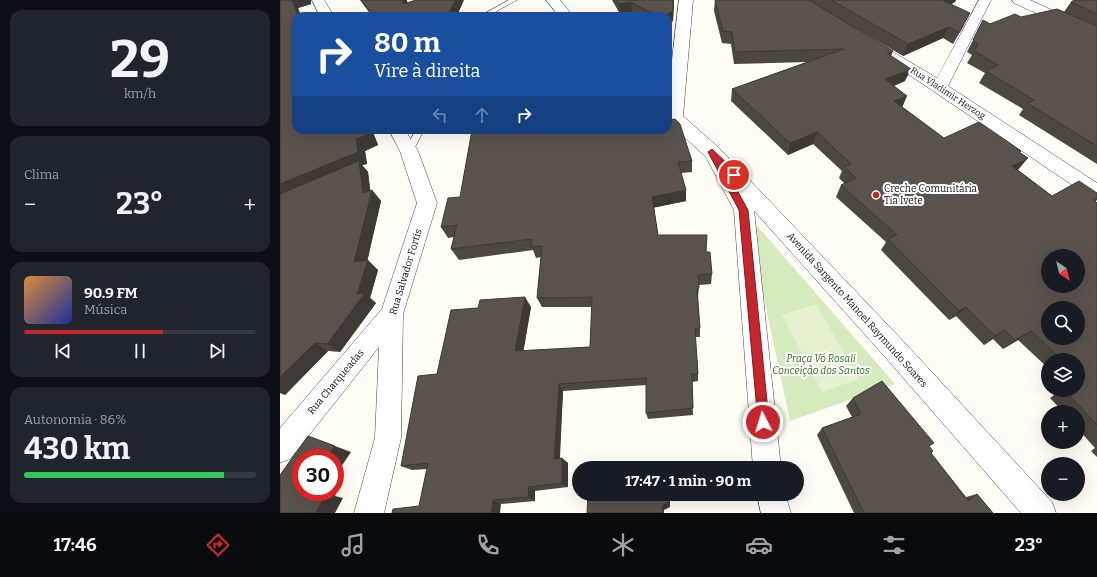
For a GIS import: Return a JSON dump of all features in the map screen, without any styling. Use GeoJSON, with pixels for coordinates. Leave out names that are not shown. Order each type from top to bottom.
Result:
{"type":"FeatureCollection","features":[{"type":"Feature","properties":{"kind":"street"},"geometry":{"type":"LineString","coordinates":[[318,0],[325,12]]}},
{"type":"Feature","properties":{"kind":"street"},"geometry":{"type":"LineString","coordinates":[[554,0],[563,12]]}},
{"type":"Feature","properties":{"kind":"street"},"geometry":{"type":"LineString","coordinates":[[672,106],[686,0]]}},
{"type":"Feature","properties":{"kind":"street"},"geometry":{"type":"LineString","coordinates":[[940,87],[985,0]]}},
{"type":"Feature","properties":{"kind":"street"},"geometry":{"type":"LineString","coordinates":[[1019,0],[1097,37]]}},
{"type":"Feature","properties":{"kind":"street","name":"Rua Vladimir Herzog"},"geometry":{"type":"LineString","coordinates":[[865,41],[940,87],[1097,192]]}},
{"type":"Feature","properties":{"kind":"street","name":"Avenida Sargento Manoel Raymundo Soares"},"geometry":{"type":"LineString","coordinates":[[672,115],[712,152],[895,350],[1041,513]]}},
{"type":"Feature","properties":{"kind":"street","name":"Rua Salvador Fortis"},"geometry":{"type":"LineString","coordinates":[[369,513],[388,438],[392,314],[427,203],[409,151],[399,134]]}},
{"type":"Feature","properties":{"kind":"street"},"geometry":{"type":"LineString","coordinates":[[712,152],[744,210],[767,461]]}},
{"type":"Feature","properties":{"kind":"street","name":"Rua Charqueadas"},"geometry":{"type":"LineString","coordinates":[[280,449],[392,314]]}},
{"type":"Feature","properties":{"kind":"street"},"geometry":{"type":"LineString","coordinates":[[773,501],[776,513]]}},
{"type":"Feature","properties":{"kind":"lane"},"geometry":{"type":"LineString","coordinates":[[491,12],[514,0]]}},
{"type":"Feature","properties":{"kind":"lane"},"geometry":{"type":"LineString","coordinates":[[409,151],[418,134]]}},
{"type":"Feature","properties":{"kind":"green space","name":"Praça Vó Rosali Conceição dos Santos"},"geometry":{"type":"Polygon","coordinates":[[[746,213],[895,384],[790,421],[746,213]]]}},
{"type":"Feature","properties":{"kind":"green space"},"geometry":{"type":"Polygon","coordinates":[[[816,304],[859,379],[822,392],[782,315],[816,304]]]}},
{"type":"Feature","properties":{"kind":"building"},"geometry":{"type":"Polygon","coordinates":[[[280,0],[292,0],[296,12],[292,12],[292,134],[369,134],[356,139],[358,152],[280,184],[280,0]]]}},
{"type":"Feature","properties":{"kind":"building"},"geometry":{"type":"Polygon","coordinates":[[[361,0],[403,0],[403,4],[416,0],[455,0],[449,12],[370,12],[361,0]]]}},
{"type":"Feature","properties":{"kind":"building"},"geometry":{"type":"Polygon","coordinates":[[[617,0],[673,0],[673,11],[650,12],[631,2],[619,4],[617,0]]]}},
{"type":"Feature","properties":{"kind":"building"},"geometry":{"type":"Polygon","coordinates":[[[715,0],[809,0],[893,51],[887,53],[911,69],[885,79],[907,96],[894,101],[944,138],[979,122],[1021,151],[1019,152],[1028,158],[1012,166],[1052,196],[1079,181],[1097,193],[1097,199],[1094,200],[1097,203],[1097,425],[1085,412],[1085,405],[1079,405],[1071,397],[1085,397],[1085,353],[1055,353],[1046,345],[1085,345],[1085,301],[1041,301],[1041,340],[1031,331],[1015,340],[1005,330],[995,336],[966,307],[959,311],[888,239],[897,235],[841,185],[856,178],[844,166],[851,164],[817,132],[790,143],[732,89],[844,49],[735,52],[732,32],[723,31],[715,0]]]}},
{"type":"Feature","properties":{"kind":"building"},"geometry":{"type":"Polygon","coordinates":[[[831,0],[942,0],[970,13],[959,33],[949,27],[908,44],[831,0]]]}},
{"type":"Feature","properties":{"kind":"building"},"geometry":{"type":"Polygon","coordinates":[[[1074,0],[1097,0],[1097,14],[1071,2],[1074,0]]]}},
{"type":"Feature","properties":{"kind":"building"},"geometry":{"type":"Polygon","coordinates":[[[1057,9],[1097,26],[1097,146],[1027,103],[1034,100],[986,71],[998,65],[974,51],[978,44],[973,40],[983,20],[990,24],[1015,14],[1021,17],[1057,9]]]}},
{"type":"Feature","properties":{"kind":"building"},"geometry":{"type":"Polygon","coordinates":[[[672,119],[675,119],[680,124],[692,161],[678,162],[686,190],[652,197],[658,235],[707,235],[706,252],[710,252],[712,274],[698,275],[699,288],[697,289],[700,328],[695,329],[698,374],[692,374],[693,408],[646,413],[646,378],[559,384],[554,459],[562,458],[562,483],[529,487],[528,497],[493,500],[491,513],[392,513],[393,509],[419,506],[428,463],[401,466],[418,376],[437,374],[451,310],[478,308],[480,300],[525,297],[515,351],[590,347],[592,297],[537,298],[542,246],[531,247],[532,239],[451,249],[457,225],[441,227],[448,198],[460,197],[471,134],[672,134],[672,119]]]}},
{"type":"Feature","properties":{"kind":"building"},"geometry":{"type":"Polygon","coordinates":[[[359,161],[363,193],[372,190],[354,262],[368,260],[357,294],[365,293],[327,344],[315,343],[280,377],[280,194],[359,161]]]}},
{"type":"Feature","properties":{"kind":"building"},"geometry":{"type":"Polygon","coordinates":[[[882,381],[934,443],[929,446],[933,451],[931,453],[968,501],[977,494],[993,513],[864,513],[822,428],[861,414],[853,398],[882,381]]]}},
{"type":"Feature","properties":{"kind":"building"},"geometry":{"type":"Polygon","coordinates":[[[308,436],[335,446],[333,449],[299,449],[308,436]]]}},
{"type":"Feature","properties":{"kind":"building"},"geometry":{"type":"Polygon","coordinates":[[[292,458],[292,501],[322,501],[316,513],[280,513],[280,475],[292,458]]]}},
{"type":"Feature","properties":{"kind":"building"},"geometry":{"type":"Polygon","coordinates":[[[588,501],[669,501],[662,506],[663,513],[587,513],[588,501]]]}},
{"type":"Feature","properties":{"kind":"place","name":"Creche Comunitária Tia Ivete"},"geometry":{"type":"Point","coordinates":[876,195]}},
{"type":"Feature","properties":{"kind":"route"},"geometry":{"type":"LineString","coordinates":[[734,175],[712,152],[744,210],[763,422]]}}]}
